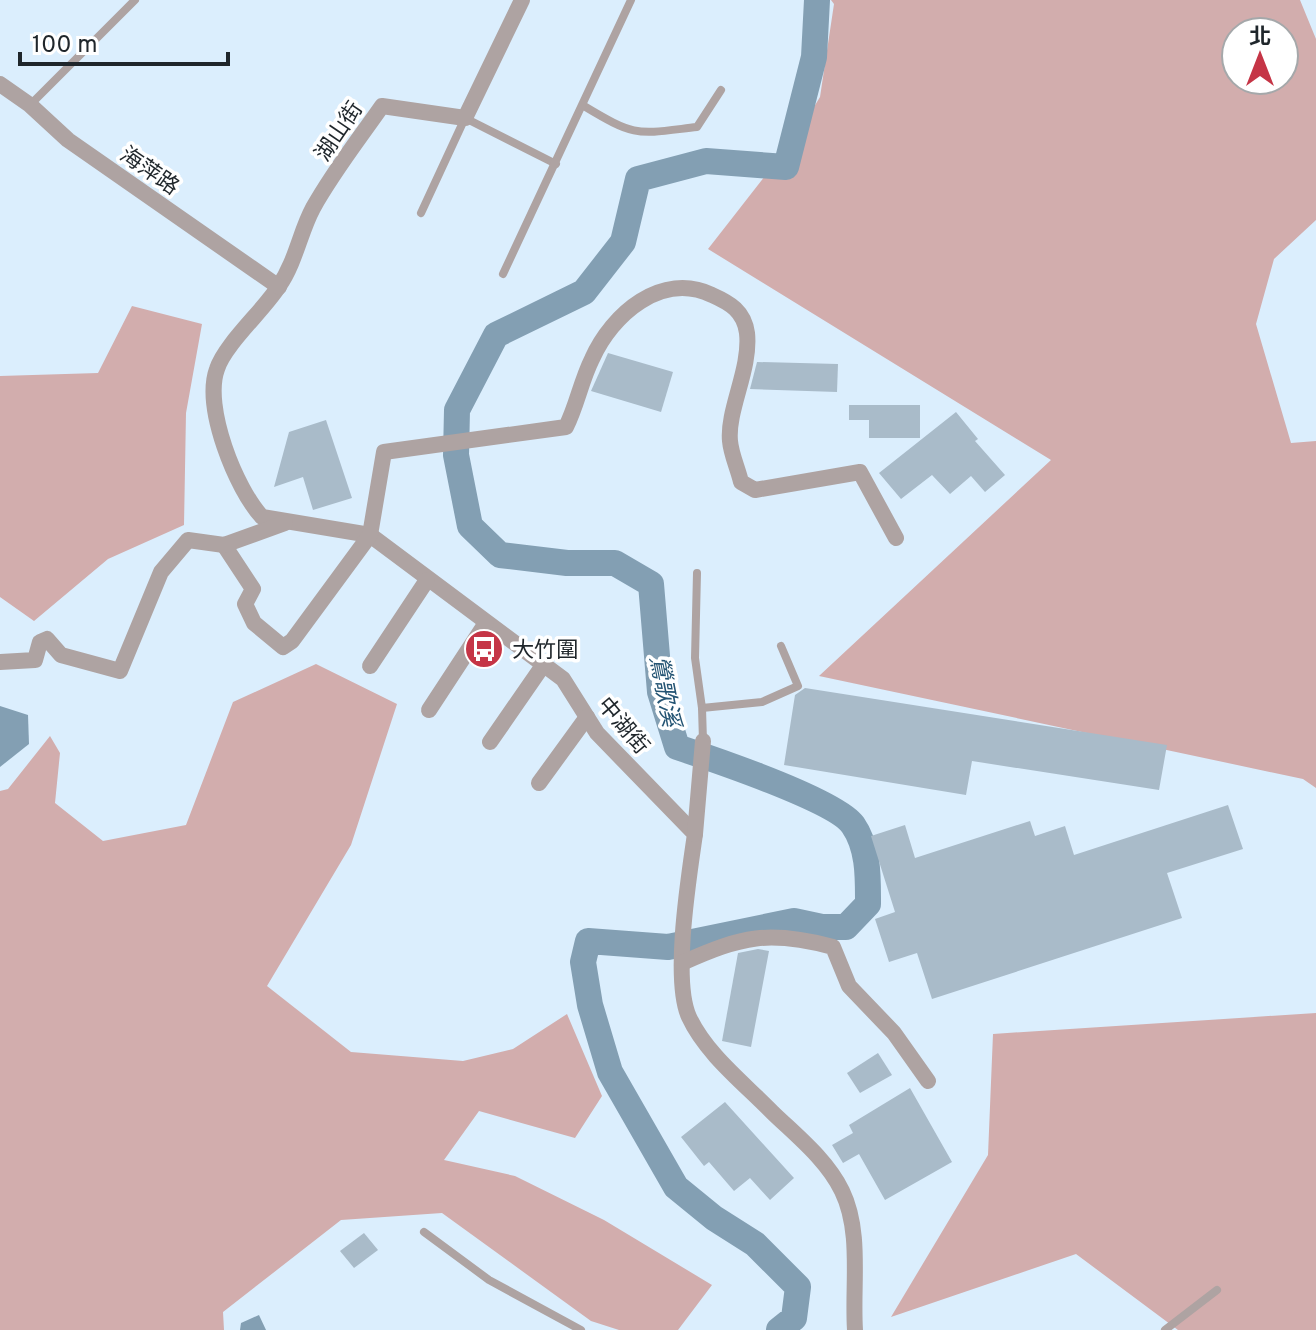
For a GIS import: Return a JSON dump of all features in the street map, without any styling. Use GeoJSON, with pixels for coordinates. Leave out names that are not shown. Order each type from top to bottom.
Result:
{"type":"FeatureCollection","features":[{"type":"Feature","properties":{"kind":"street"},"geometry":{"type":"LineString","coordinates":[[465,118],[522,0]]}},
{"type":"Feature","properties":{"kind":"street","name":"海萍路"},"geometry":{"type":"LineString","coordinates":[[0,84],[30,105],[68,140],[279,287]]}},
{"type":"Feature","properties":{"kind":"street","name":"湖山街"},"geometry":{"type":"LineString","coordinates":[[279,287],[299,250],[312,210],[382,106],[465,118]]}},
{"type":"Feature","properties":{"kind":"street"},"geometry":{"type":"LineString","coordinates":[[224,545],[253,589],[245,604],[254,623],[283,647],[292,641],[370,535],[384,452],[566,427],[592,357],[625,312],[650,295],[672,286],[704,291],[732,304],[743,317],[747,334],[744,372],[730,440],[741,482],[755,490],[860,472],[896,538]]}},
{"type":"Feature","properties":{"kind":"street","name":"中湖街"},"geometry":{"type":"LineString","coordinates":[[279,287],[217,369],[215,402],[219,431],[252,506],[262,517],[370,535],[563,679],[597,733],[695,834]]}},
{"type":"Feature","properties":{"kind":"street"},"geometry":{"type":"LineString","coordinates":[[0,662],[35,660],[40,642],[47,639],[61,655],[120,671],[161,572],[188,540],[224,545],[286,522]]}},
{"type":"Feature","properties":{"kind":"street"},"geometry":{"type":"LineString","coordinates":[[370,666],[427,580]]}},
{"type":"Feature","properties":{"kind":"street"},"geometry":{"type":"LineString","coordinates":[[429,710],[486,623]]}},
{"type":"Feature","properties":{"kind":"street"},"geometry":{"type":"LineString","coordinates":[[490,742],[544,664]]}},
{"type":"Feature","properties":{"kind":"street"},"geometry":{"type":"LineString","coordinates":[[539,783],[587,717]]}},
{"type":"Feature","properties":{"kind":"street"},"geometry":{"type":"LineString","coordinates":[[703,741],[683,958],[683,994],[688,1016],[708,1047],[818,1157],[842,1190],[851,1217],[854,1252],[851,1326]]}},
{"type":"Feature","properties":{"kind":"street"},"geometry":{"type":"LineString","coordinates":[[683,958],[746,939],[779,935],[833,947],[849,986],[894,1033],[928,1081]]}},
{"type":"Feature","properties":{"kind":"lane"},"geometry":{"type":"LineString","coordinates":[[30,105],[135,0]]}},
{"type":"Feature","properties":{"kind":"lane"},"geometry":{"type":"LineString","coordinates":[[503,274],[631,0]]}},
{"type":"Feature","properties":{"kind":"lane"},"geometry":{"type":"LineString","coordinates":[[584,106],[623,129],[638,134],[682,129],[697,127],[721,90]]}},
{"type":"Feature","properties":{"kind":"lane"},"geometry":{"type":"LineString","coordinates":[[421,213],[465,118],[556,164]]}},
{"type":"Feature","properties":{"kind":"lane"},"geometry":{"type":"LineString","coordinates":[[697,573],[695,658],[703,741]]}},
{"type":"Feature","properties":{"kind":"lane"},"geometry":{"type":"LineString","coordinates":[[702,708],[762,702],[798,686],[781,646]]}},
{"type":"Feature","properties":{"kind":"lane"},"geometry":{"type":"LineString","coordinates":[[424,1232],[489,1280],[581,1330]]}},
{"type":"Feature","properties":{"kind":"lane"},"geometry":{"type":"LineString","coordinates":[[1165,1330],[1217,1290]]}},
{"type":"Feature","properties":{"kind":"shaded area"},"geometry":{"type":"Polygon","coordinates":[[[831,0],[1300,0],[1316,39],[1316,220],[1274,259],[1256,324],[1291,443],[1316,441],[1316,788],[1303,779],[819,676],[1051,460],[708,249],[797,135],[820,97],[834,4],[831,0]]]}},
{"type":"Feature","properties":{"kind":"shaded area"},"geometry":{"type":"Polygon","coordinates":[[[132,306],[202,324],[186,413],[184,525],[108,559],[34,621],[0,597],[0,376],[98,373],[132,306]]]}},
{"type":"Feature","properties":{"kind":"shaded area"},"geometry":{"type":"Polygon","coordinates":[[[316,664],[397,704],[351,845],[267,986],[351,1052],[463,1061],[513,1049],[567,1014],[602,1096],[575,1138],[479,1111],[444,1160],[515,1176],[604,1220],[712,1285],[678,1330],[619,1330],[591,1321],[442,1213],[341,1220],[223,1312],[224,1330],[0,1330],[0,791],[8,789],[50,736],[60,753],[55,803],[103,841],[186,825],[233,702],[316,664]]]}},
{"type":"Feature","properties":{"kind":"shaded area"},"geometry":{"type":"Polygon","coordinates":[[[1316,1013],[1316,1330],[1178,1330],[1076,1254],[891,1317],[988,1155],[993,1034],[1316,1013]]]}},
{"type":"Feature","properties":{"kind":"water"},"geometry":{"type":"Polygon","coordinates":[[[0,706],[28,715],[29,744],[0,767],[0,706]]]}},
{"type":"Feature","properties":{"kind":"water"},"geometry":{"type":"Polygon","coordinates":[[[259,1315],[266,1330],[240,1330],[241,1323],[259,1315]]]}},
{"type":"Feature","properties":{"kind":"building"},"geometry":{"type":"Polygon","coordinates":[[[608,353],[673,372],[661,412],[591,391],[608,353]]]}},
{"type":"Feature","properties":{"kind":"building"},"geometry":{"type":"Polygon","coordinates":[[[757,362],[838,364],[837,392],[750,389],[757,362]]]}},
{"type":"Feature","properties":{"kind":"building"},"geometry":{"type":"Polygon","coordinates":[[[849,405],[920,405],[920,438],[869,438],[869,420],[849,420],[849,405]]]}},
{"type":"Feature","properties":{"kind":"building"},"geometry":{"type":"Polygon","coordinates":[[[956,412],[978,439],[975,441],[1005,475],[985,492],[971,476],[950,494],[932,475],[901,499],[879,473],[956,412]]]}},
{"type":"Feature","properties":{"kind":"building"},"geometry":{"type":"Polygon","coordinates":[[[326,420],[352,498],[313,510],[303,477],[274,487],[289,432],[326,420]]]}},
{"type":"Feature","properties":{"kind":"building"},"geometry":{"type":"Polygon","coordinates":[[[805,688],[1167,745],[1159,790],[972,761],[966,795],[784,765],[795,695],[805,688]]]}},
{"type":"Feature","properties":{"kind":"building"},"geometry":{"type":"Polygon","coordinates":[[[1228,805],[1243,849],[1167,873],[1182,918],[932,999],[917,953],[889,962],[875,919],[895,912],[871,836],[905,825],[915,858],[1030,821],[1035,836],[1065,826],[1074,855],[1228,805]]]}},
{"type":"Feature","properties":{"kind":"building"},"geometry":{"type":"Polygon","coordinates":[[[758,949],[769,951],[751,1047],[722,1041],[738,953],[758,949]]]}},
{"type":"Feature","properties":{"kind":"building"},"geometry":{"type":"Polygon","coordinates":[[[878,1053],[892,1075],[860,1093],[847,1073],[878,1053]]]}},
{"type":"Feature","properties":{"kind":"building"},"geometry":{"type":"Polygon","coordinates":[[[910,1088],[952,1162],[885,1200],[859,1154],[843,1163],[832,1145],[853,1133],[849,1125],[910,1088]]]}},
{"type":"Feature","properties":{"kind":"building"},"geometry":{"type":"Polygon","coordinates":[[[725,1102],[794,1178],[770,1200],[750,1178],[734,1191],[709,1162],[704,1166],[681,1137],[725,1102]]]}},
{"type":"Feature","properties":{"kind":"building"},"geometry":{"type":"Polygon","coordinates":[[[364,1233],[378,1250],[354,1268],[340,1251],[364,1233]]]}},
{"type":"Feature","properties":{"kind":"waterway","name":"鶯歌溪"},"geometry":{"type":"LineString","coordinates":[[779,1330],[794,1318],[798,1287],[755,1244],[714,1218],[676,1187],[610,1072],[590,1005],[583,962],[588,941],[668,947],[794,921],[822,927],[846,927],[868,904],[862,843],[853,825],[823,804],[771,781],[677,747],[660,692],[651,584],[615,563],[567,563],[500,555],[470,526],[456,455],[457,410],[496,335],[584,292],[623,242],[638,179],[706,161],[786,167],[814,57],[817,0]]}},
{"type":"Feature","properties":{"kind":"place","name":"大竹圍"},"geometry":{"type":"Point","coordinates":[484,649]}}]}
